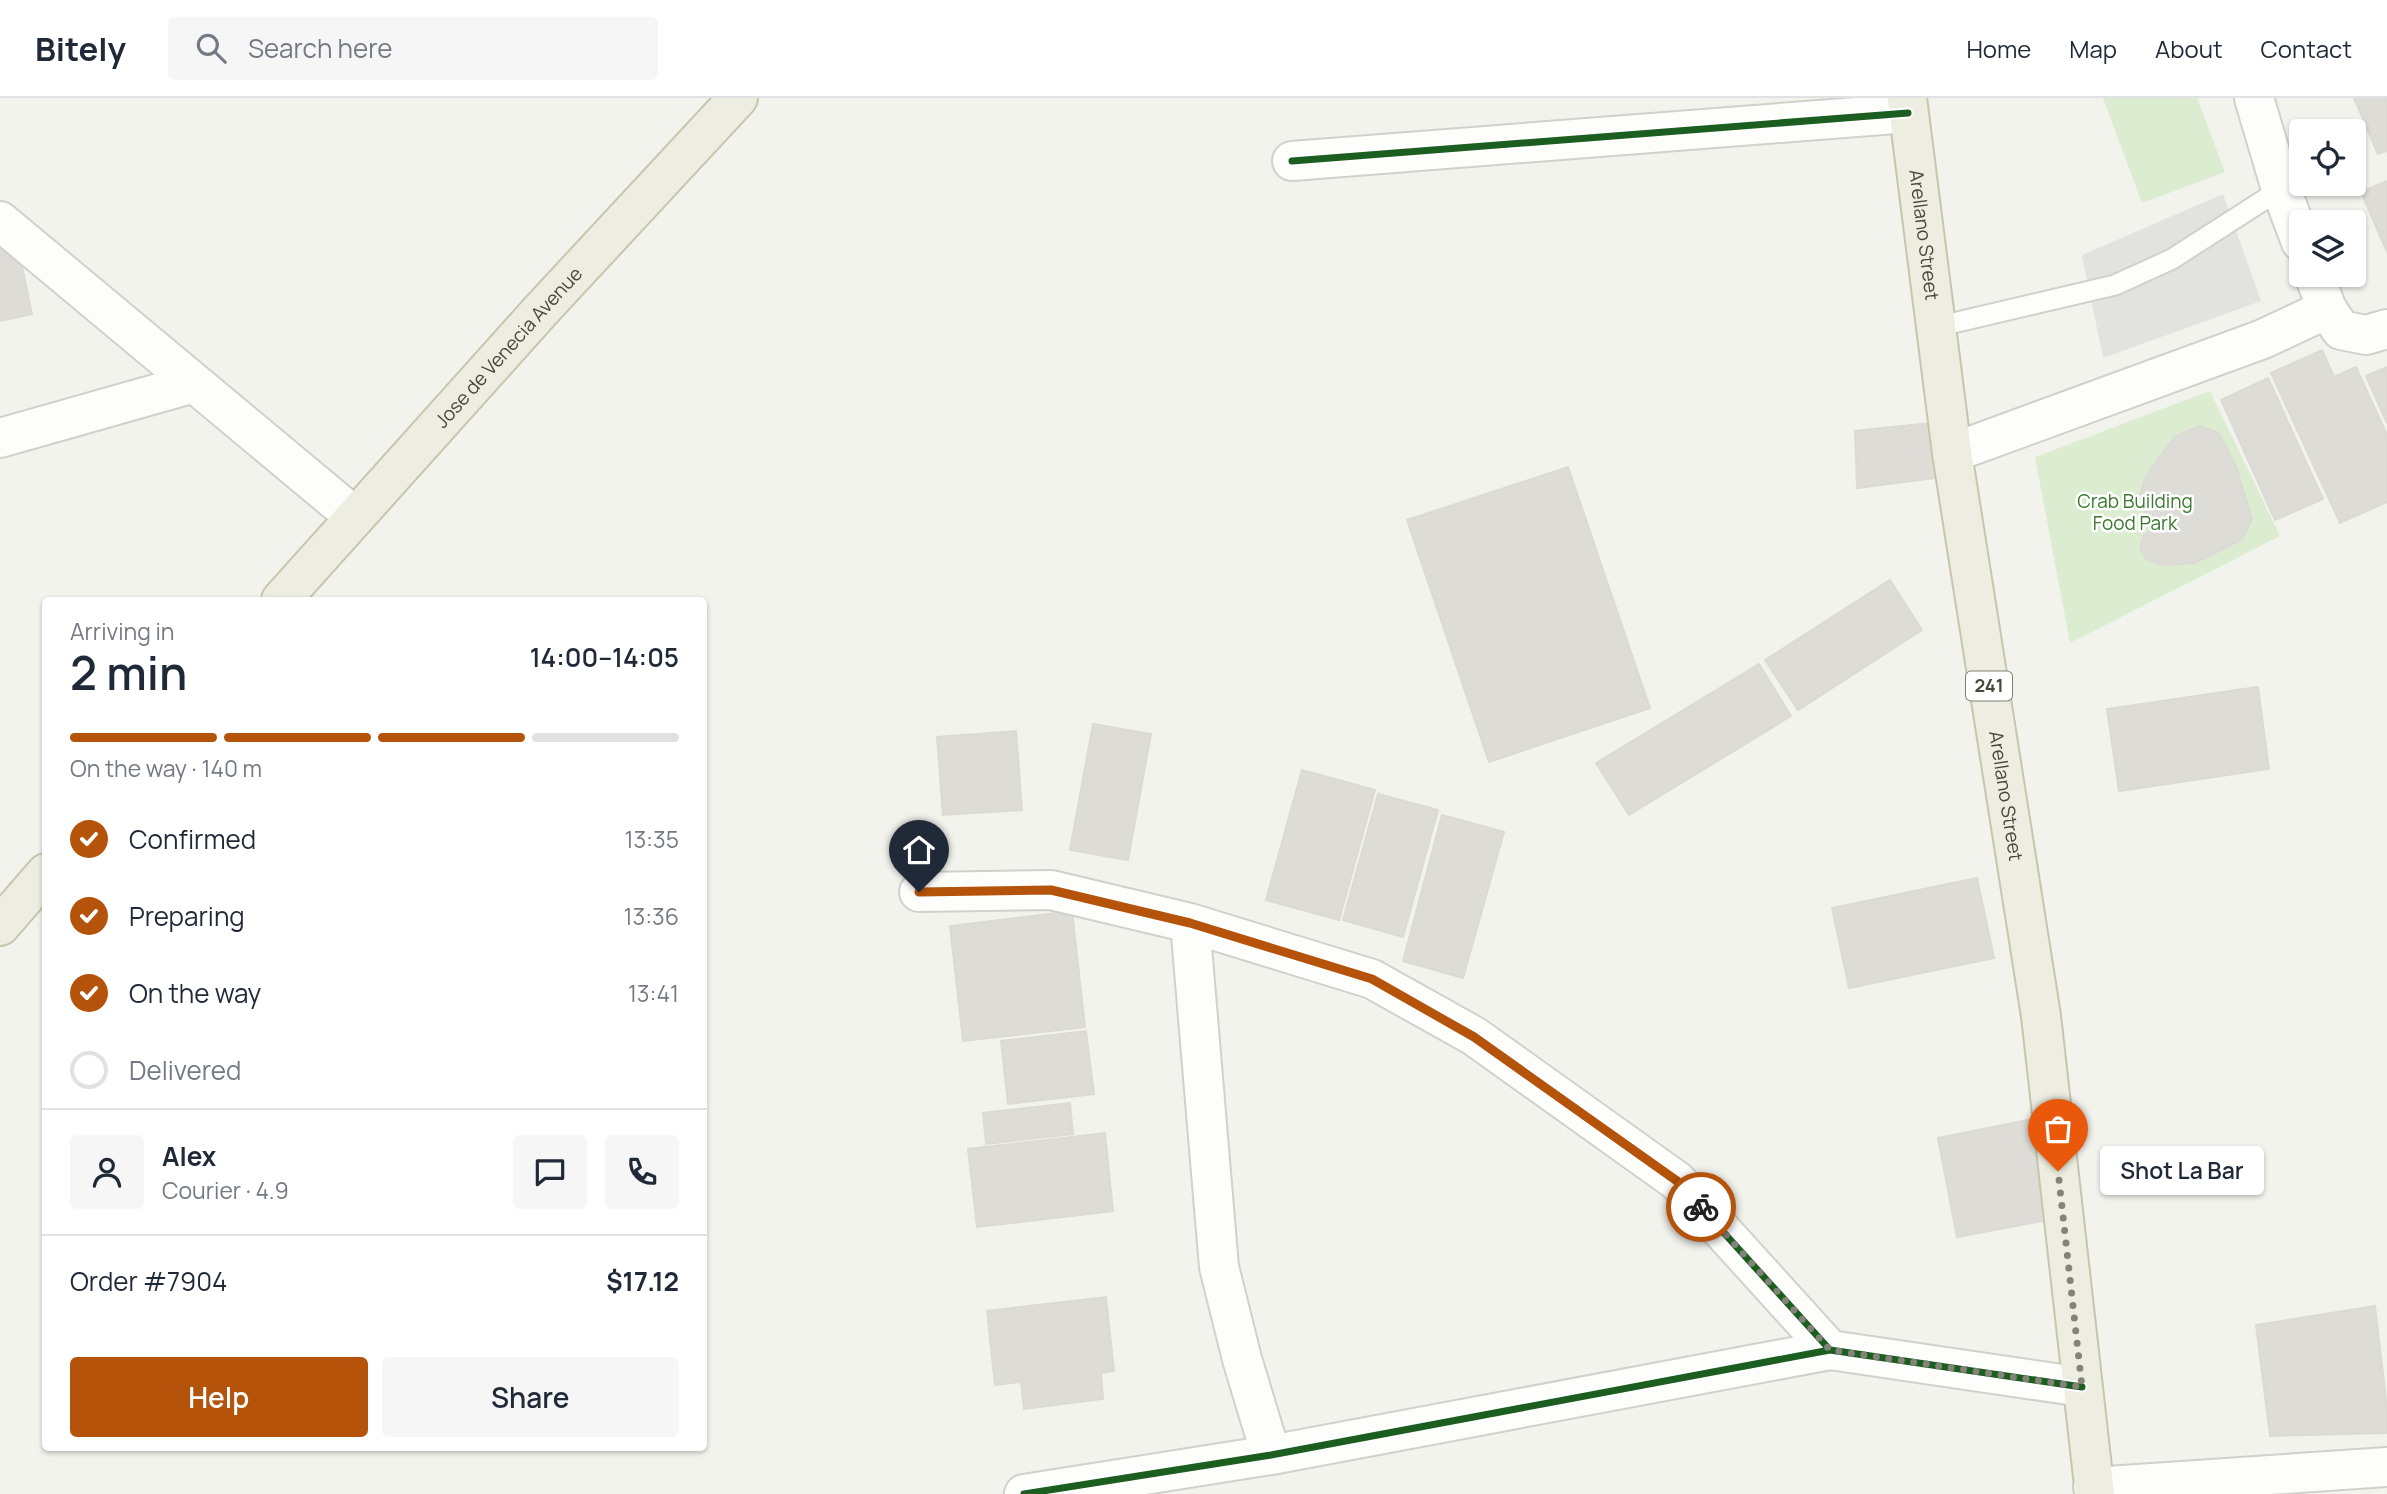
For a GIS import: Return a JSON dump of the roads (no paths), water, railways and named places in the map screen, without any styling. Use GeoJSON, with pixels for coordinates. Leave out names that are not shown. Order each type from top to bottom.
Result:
{"type":"FeatureCollection","features":[{"type":"Feature","properties":{"kind":"highway","name":"Jose de Venecia Avenue"},"geometry":{"type":"LineString","coordinates":[[284,597],[543,308],[738,98]]}},
{"type":"Feature","properties":{"kind":"highway","name":"Arellano Street"},"geometry":{"type":"LineString","coordinates":[[1908,106],[1952,453],[2041,1016],[2094,1490]]}},
{"type":"Feature","properties":{"kind":"highway"},"geometry":{"type":"LineString","coordinates":[[0,926],[42,878]]}},
{"type":"Feature","properties":{"kind":"street"},"geometry":{"type":"LineString","coordinates":[[2254,98],[2289,210]]}},
{"type":"Feature","properties":{"kind":"street"},"geometry":{"type":"LineString","coordinates":[[1292,161],[1908,106]]}},
{"type":"Feature","properties":{"kind":"street"},"geometry":{"type":"LineString","coordinates":[[0,221],[355,517]]}},
{"type":"Feature","properties":{"kind":"street"},"geometry":{"type":"LineString","coordinates":[[1952,453],[2263,339],[2320,292],[2341,330],[2366,335],[2387,328]]}},
{"type":"Feature","properties":{"kind":"street"},"geometry":{"type":"LineString","coordinates":[[0,438],[194,383]]}},
{"type":"Feature","properties":{"kind":"street"},"geometry":{"type":"LineString","coordinates":[[919,892],[1051,890],[1190,923],[1372,979],[1474,1037],[1677,1181],[1830,1350]]}},
{"type":"Feature","properties":{"kind":"street"},"geometry":{"type":"LineString","coordinates":[[1190,923],[1219,1267],[1270,1455]]}},
{"type":"Feature","properties":{"kind":"street"},"geometry":{"type":"LineString","coordinates":[[1024,1494],[1270,1455],[1830,1350],[2082,1387]]}},
{"type":"Feature","properties":{"kind":"street"},"geometry":{"type":"LineString","coordinates":[[2094,1490],[2387,1467]]}},
{"type":"Feature","properties":{"kind":"lane"},"geometry":{"type":"LineString","coordinates":[[1936,327],[2115,285],[2172,259],[2281,189]]}},
{"type":"Feature","properties":{"kind":"place","name":"Shot La Bar"},"geometry":{"type":"Point","coordinates":[2058,1171]}},
{"type":"Feature","properties":{"kind":"park label","name":"Crab Building Food Park"},"geometry":{"type":"Point","coordinates":[2135,512]}}]}
